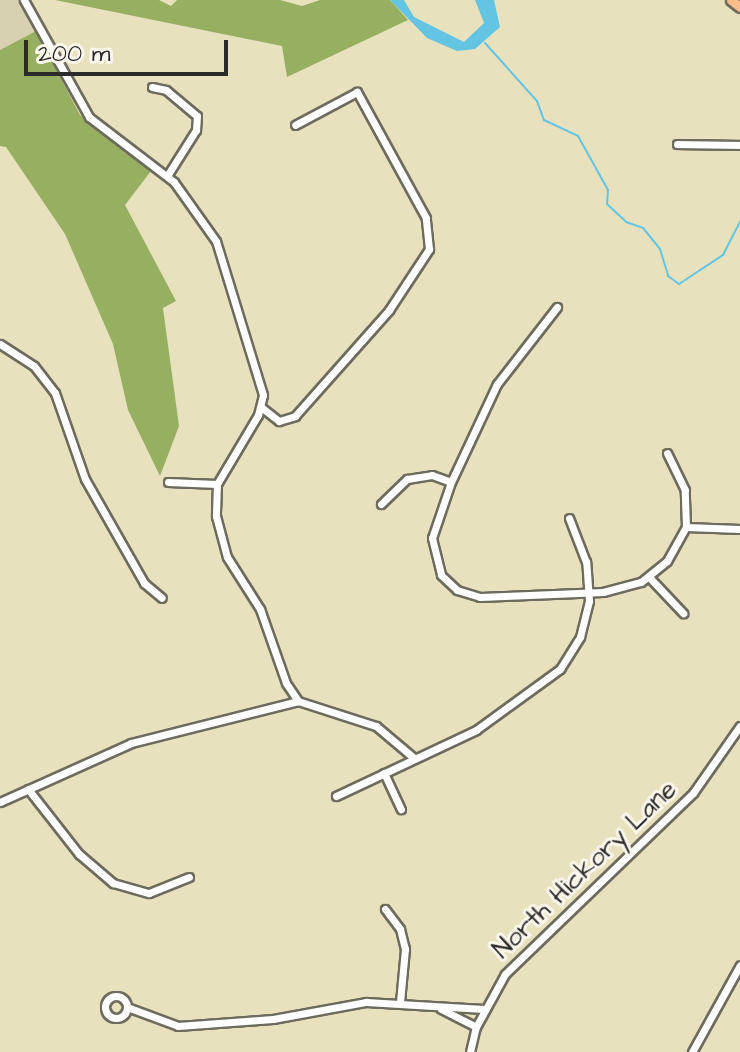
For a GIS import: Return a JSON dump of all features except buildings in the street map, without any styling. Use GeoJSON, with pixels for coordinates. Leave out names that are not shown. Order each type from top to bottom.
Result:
{"type":"FeatureCollection","features":[{"type":"Feature","properties":{"kind":"main road"},"geometry":{"type":"LineString","coordinates":[[731,0],[740,7]]}},
{"type":"Feature","properties":{"kind":"street"},"geometry":{"type":"LineString","coordinates":[[24,0],[89,117],[167,176],[194,203],[216,241],[261,379],[261,407],[217,484],[215,505],[227,557],[260,609],[278,665],[298,701]]}},
{"type":"Feature","properties":{"kind":"street"},"geometry":{"type":"LineString","coordinates":[[152,87],[166,90],[197,116],[196,130],[167,176]]}},
{"type":"Feature","properties":{"kind":"street"},"geometry":{"type":"LineString","coordinates":[[261,407],[279,421],[295,416],[389,310],[429,249],[426,218],[357,92],[295,125]]}},
{"type":"Feature","properties":{"kind":"street"},"geometry":{"type":"LineString","coordinates":[[677,144],[740,145]]}},
{"type":"Feature","properties":{"kind":"street"},"geometry":{"type":"LineString","coordinates":[[557,307],[497,384],[451,482],[432,538],[437,566],[453,586],[480,597],[625,588],[649,577],[676,549],[686,527],[685,490],[667,453]]}},
{"type":"Feature","properties":{"kind":"street"},"geometry":{"type":"LineString","coordinates":[[0,344],[34,366],[55,393],[85,479],[144,583],[162,598]]}},
{"type":"Feature","properties":{"kind":"street"},"geometry":{"type":"LineString","coordinates":[[381,504],[407,479],[432,475],[451,482]]}},
{"type":"Feature","properties":{"kind":"street"},"geometry":{"type":"LineString","coordinates":[[168,482],[217,484]]}},
{"type":"Feature","properties":{"kind":"street"},"geometry":{"type":"LineString","coordinates":[[336,796],[494,720],[551,678],[580,637],[589,591],[586,562],[569,518]]}},
{"type":"Feature","properties":{"kind":"street"},"geometry":{"type":"LineString","coordinates":[[686,527],[740,529]]}},
{"type":"Feature","properties":{"kind":"street"},"geometry":{"type":"LineString","coordinates":[[649,577],[683,613]]}},
{"type":"Feature","properties":{"kind":"street"},"geometry":{"type":"LineString","coordinates":[[446,596],[453,586]]}},
{"type":"Feature","properties":{"kind":"street"},"geometry":{"type":"LineString","coordinates":[[0,802],[157,735],[298,701],[376,726],[414,758]]}},
{"type":"Feature","properties":{"kind":"street","name":"North Hickory Lane"},"geometry":{"type":"LineString","coordinates":[[470,1052],[484,1009],[515,963],[693,793],[740,726]]}},
{"type":"Feature","properties":{"kind":"street"},"geometry":{"type":"LineString","coordinates":[[384,773],[401,809]]}},
{"type":"Feature","properties":{"kind":"street"},"geometry":{"type":"LineString","coordinates":[[28,789],[79,854],[113,883],[149,893],[189,877]]}},
{"type":"Feature","properties":{"kind":"street"},"geometry":{"type":"LineString","coordinates":[[385,909],[400,929],[405,949],[400,1002]]}},
{"type":"Feature","properties":{"kind":"street"},"geometry":{"type":"LineString","coordinates":[[692,1052],[740,965]]}},
{"type":"Feature","properties":{"kind":"street"},"geometry":{"type":"LineString","coordinates":[[127,1007],[178,1026],[400,1002],[441,1009],[484,1009]]}},
{"type":"Feature","properties":{"kind":"street"},"geometry":{"type":"LineString","coordinates":[[441,1009],[476,1027]]}},
{"type":"Feature","properties":{"kind":"shaded area"},"geometry":{"type":"Polygon","coordinates":[[[0,0],[19,0],[36,31],[0,50],[0,0]]]}},
{"type":"Feature","properties":{"kind":"green space"},"geometry":{"type":"Polygon","coordinates":[[[55,0],[159,0],[171,6],[177,0],[280,0],[302,6],[320,0],[390,0],[408,20],[287,77],[282,46],[55,0]]]}},
{"type":"Feature","properties":{"kind":"green space"},"geometry":{"type":"Polygon","coordinates":[[[36,31],[80,115],[151,171],[125,205],[176,301],[163,308],[179,426],[160,476],[128,410],[113,344],[65,234],[6,147],[0,146],[0,50],[36,31]]]}},
{"type":"Feature","properties":{"kind":"water"},"geometry":{"type":"Polygon","coordinates":[[[390,0],[404,0],[414,17],[464,42],[484,23],[475,0],[494,0],[500,27],[475,49],[457,51],[427,38],[390,0]]]}},
{"type":"Feature","properties":{"kind":"waterway"},"geometry":{"type":"LineString","coordinates":[[485,43],[537,101],[544,120],[578,136],[608,190],[607,204],[626,222],[643,228],[660,249],[668,276],[679,284],[723,255],[740,221]]}}]}
